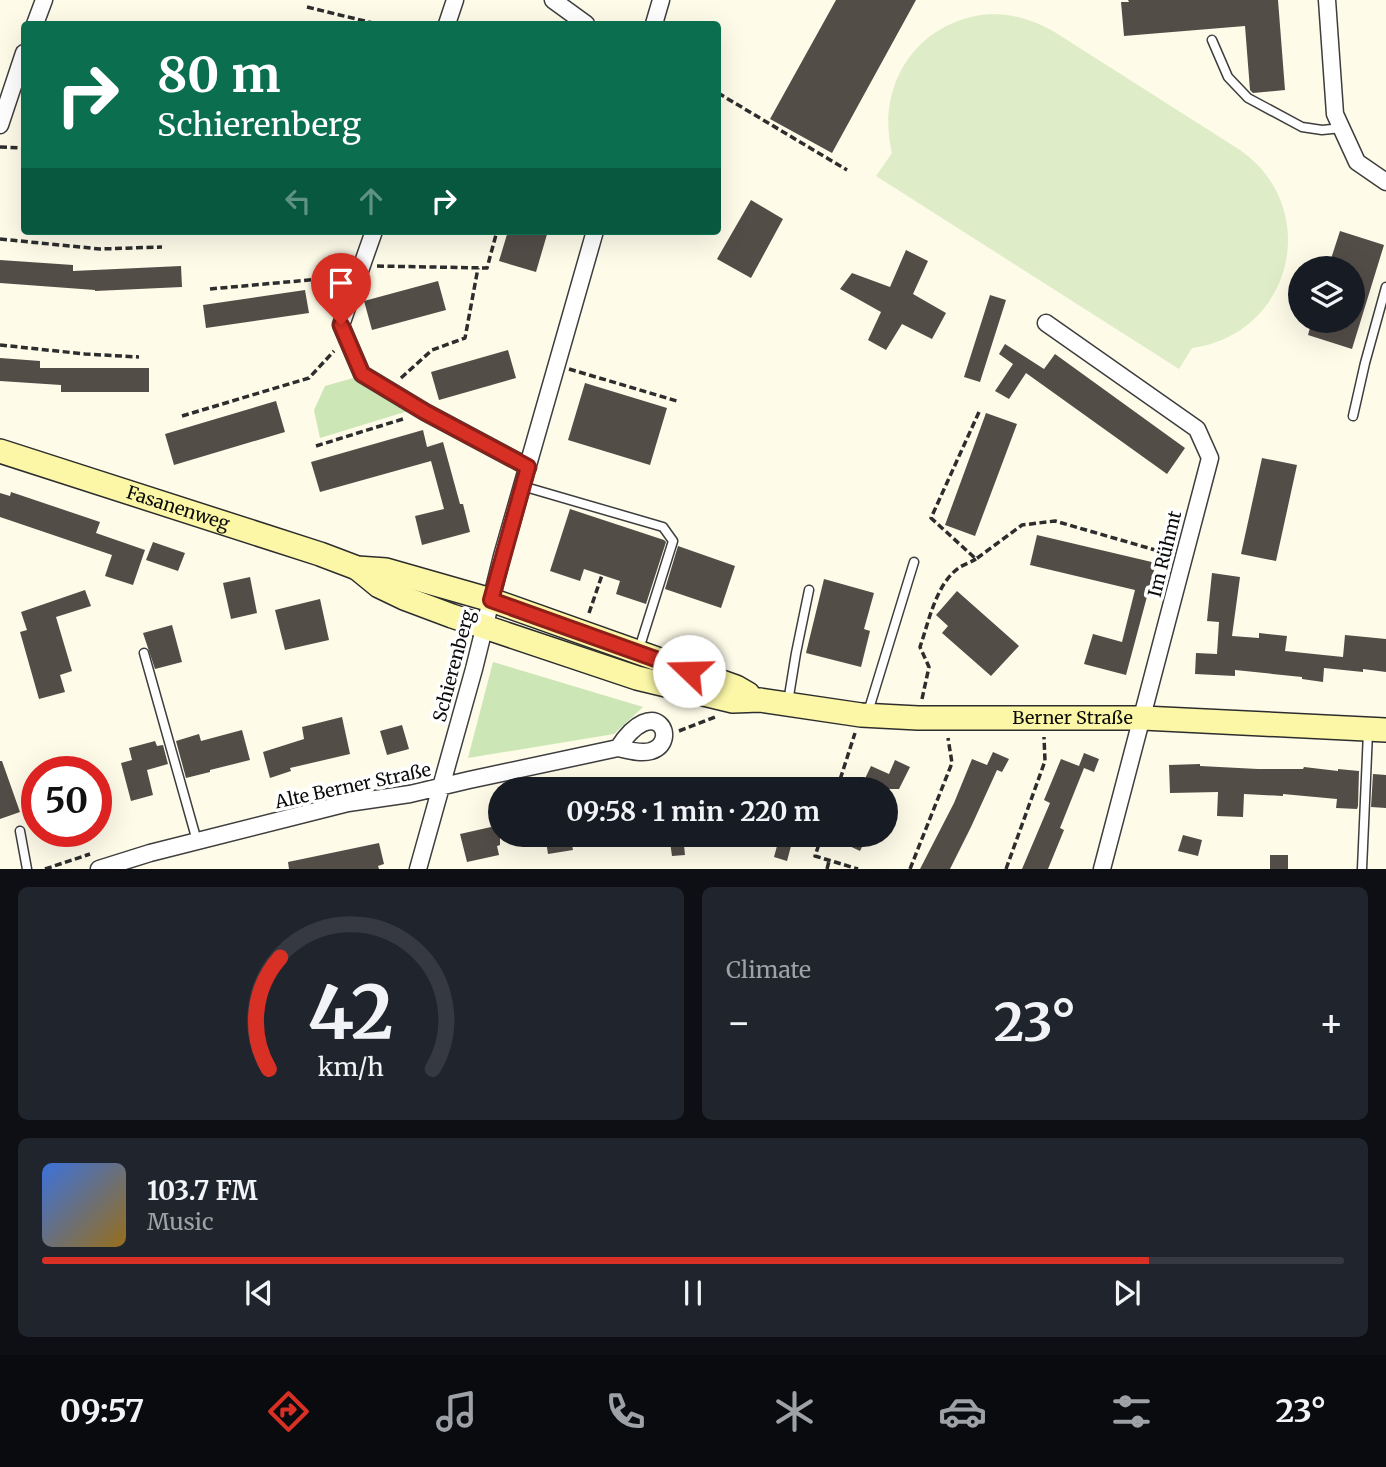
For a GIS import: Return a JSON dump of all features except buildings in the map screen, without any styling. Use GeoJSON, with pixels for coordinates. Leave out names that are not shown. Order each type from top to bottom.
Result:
{"type":"FeatureCollection","features":[{"type":"Feature","properties":{"kind":"main road","name":"Fasanenweg"},"geometry":{"type":"LineString","coordinates":[[0,451],[357,568],[386,570],[491,600],[638,652],[666,674]]}},
{"type":"Feature","properties":{"kind":"main road","name":"Fasanenweg"},"geometry":{"type":"LineString","coordinates":[[357,568],[379,586],[404,598],[484,627],[625,674],[666,674]]}},
{"type":"Feature","properties":{"kind":"main road","name":"Berner Straße"},"geometry":{"type":"LineString","coordinates":[[666,674],[736,687],[760,700],[864,715],[918,718],[1143,718],[1377,730]]}},
{"type":"Feature","properties":{"kind":"street"},"geometry":{"type":"LineString","coordinates":[[36,21],[44,0]]}},
{"type":"Feature","properties":{"kind":"street"},"geometry":{"type":"LineString","coordinates":[[448,21],[455,0]]}},
{"type":"Feature","properties":{"kind":"street"},"geometry":{"type":"LineString","coordinates":[[553,0],[582,21]]}},
{"type":"Feature","properties":{"kind":"street"},"geometry":{"type":"LineString","coordinates":[[655,21],[660,0]]}},
{"type":"Feature","properties":{"kind":"street"},"geometry":{"type":"LineString","coordinates":[[1327,0],[1335,114],[1357,162],[1386,182]]}},
{"type":"Feature","properties":{"kind":"street"},"geometry":{"type":"LineString","coordinates":[[0,125],[21,62]]}},
{"type":"Feature","properties":{"kind":"street"},"geometry":{"type":"LineString","coordinates":[[373,235],[341,325],[362,374],[425,412],[528,467]]}},
{"type":"Feature","properties":{"kind":"street","name":"Schierenberg"},"geometry":{"type":"LineString","coordinates":[[418,869],[522,486],[594,235]]}},
{"type":"Feature","properties":{"kind":"street","name":"Im Rühmt"},"geometry":{"type":"LineString","coordinates":[[1046,323],[1197,429],[1210,458],[1102,869]]}},
{"type":"Feature","properties":{"kind":"street","name":"Alte Berner Straße"},"geometry":{"type":"LineString","coordinates":[[99,869],[150,853],[348,803],[410,794],[618,748]]}},
{"type":"Feature","properties":{"kind":"lane"},"geometry":{"type":"LineString","coordinates":[[1212,40],[1228,77],[1248,98],[1302,127],[1322,130],[1342,128]]}},
{"type":"Feature","properties":{"kind":"lane"},"geometry":{"type":"LineString","coordinates":[[1353,416],[1386,287]]}},
{"type":"Feature","properties":{"kind":"lane"},"geometry":{"type":"LineString","coordinates":[[522,486],[663,527],[673,541],[638,652]]}},
{"type":"Feature","properties":{"kind":"lane"},"geometry":{"type":"LineString","coordinates":[[864,715],[914,562]]}},
{"type":"Feature","properties":{"kind":"lane"},"geometry":{"type":"LineString","coordinates":[[788,705],[809,590]]}},
{"type":"Feature","properties":{"kind":"lane"},"geometry":{"type":"LineString","coordinates":[[145,653],[197,841]]}},
{"type":"Feature","properties":{"kind":"lane"},"geometry":{"type":"LineString","coordinates":[[1362,869],[1377,730]]}},
{"type":"Feature","properties":{"kind":"lane"},"geometry":{"type":"LineString","coordinates":[[20,831],[27,869]]}},
{"type":"Feature","properties":{"kind":"path"},"geometry":{"type":"LineString","coordinates":[[307,8],[364,21]]}},
{"type":"Feature","properties":{"kind":"path"},"geometry":{"type":"LineString","coordinates":[[721,95],[847,170]]}},
{"type":"Feature","properties":{"kind":"path"},"geometry":{"type":"LineString","coordinates":[[798,141],[801,136]]}},
{"type":"Feature","properties":{"kind":"path"},"geometry":{"type":"LineString","coordinates":[[0,147],[21,148]]}},
{"type":"Feature","properties":{"kind":"path"},"geometry":{"type":"LineString","coordinates":[[210,289],[360,271],[486,268],[496,235]]}},
{"type":"Feature","properties":{"kind":"path"},"geometry":{"type":"LineString","coordinates":[[0,239],[100,249],[162,247]]}},
{"type":"Feature","properties":{"kind":"path"},"geometry":{"type":"LineString","coordinates":[[388,390],[432,350],[465,338],[478,268]]}},
{"type":"Feature","properties":{"kind":"path"},"geometry":{"type":"LineString","coordinates":[[182,416],[309,378],[347,338]]}},
{"type":"Feature","properties":{"kind":"path"},"geometry":{"type":"LineString","coordinates":[[0,345],[139,357]]}},
{"type":"Feature","properties":{"kind":"path"},"geometry":{"type":"LineString","coordinates":[[557,365],[677,401]]}},
{"type":"Feature","properties":{"kind":"path"},"geometry":{"type":"LineString","coordinates":[[611,391],[614,382]]}},
{"type":"Feature","properties":{"kind":"path"},"geometry":{"type":"LineString","coordinates":[[316,446],[425,412]]}},
{"type":"Feature","properties":{"kind":"path"},"geometry":{"type":"LineString","coordinates":[[976,559],[931,518],[979,412]]}},
{"type":"Feature","properties":{"kind":"path"},"geometry":{"type":"LineString","coordinates":[[918,718],[929,667],[920,647],[945,583],[959,567],[976,559],[1023,525],[1055,521],[1184,558]]}},
{"type":"Feature","properties":{"kind":"path"},"geometry":{"type":"LineString","coordinates":[[583,632],[602,576]]}},
{"type":"Feature","properties":{"kind":"path"},"geometry":{"type":"LineString","coordinates":[[841,777],[864,715]]}},
{"type":"Feature","properties":{"kind":"path"},"geometry":{"type":"LineString","coordinates":[[1006,869],[1045,761],[1043,717]]}},
{"type":"Feature","properties":{"kind":"path"},"geometry":{"type":"LineString","coordinates":[[910,869],[952,764],[945,718]]}},
{"type":"Feature","properties":{"kind":"path"},"geometry":{"type":"LineString","coordinates":[[818,847],[815,856],[839,866],[856,868]]}},
{"type":"Feature","properties":{"kind":"path"},"geometry":{"type":"LineString","coordinates":[[827,869],[830,861]]}},
{"type":"Feature","properties":{"kind":"green space"},"geometry":{"type":"Polygon","coordinates":[[[991,14],[1023,18],[1053,31],[1240,150],[1266,175],[1282,203],[1288,234],[1285,266],[1273,294],[1254,319],[1226,338],[1192,348],[1179,369],[876,176],[892,153],[888,127],[890,102],[908,59],[924,42],[943,28],[965,19],[991,14]]]}},
{"type":"Feature","properties":{"kind":"green space"},"geometry":{"type":"Polygon","coordinates":[[[357,377],[408,411],[320,438],[314,410],[325,386],[357,377]]]}},
{"type":"Feature","properties":{"kind":"green space"},"geometry":{"type":"Polygon","coordinates":[[[493,662],[643,707],[614,734],[468,758],[493,662]]]}},
{"type":"Feature","properties":{"kind":"route"},"geometry":{"type":"LineString","coordinates":[[341,325],[362,374],[425,412],[528,467],[491,600],[689,671]]}}]}
